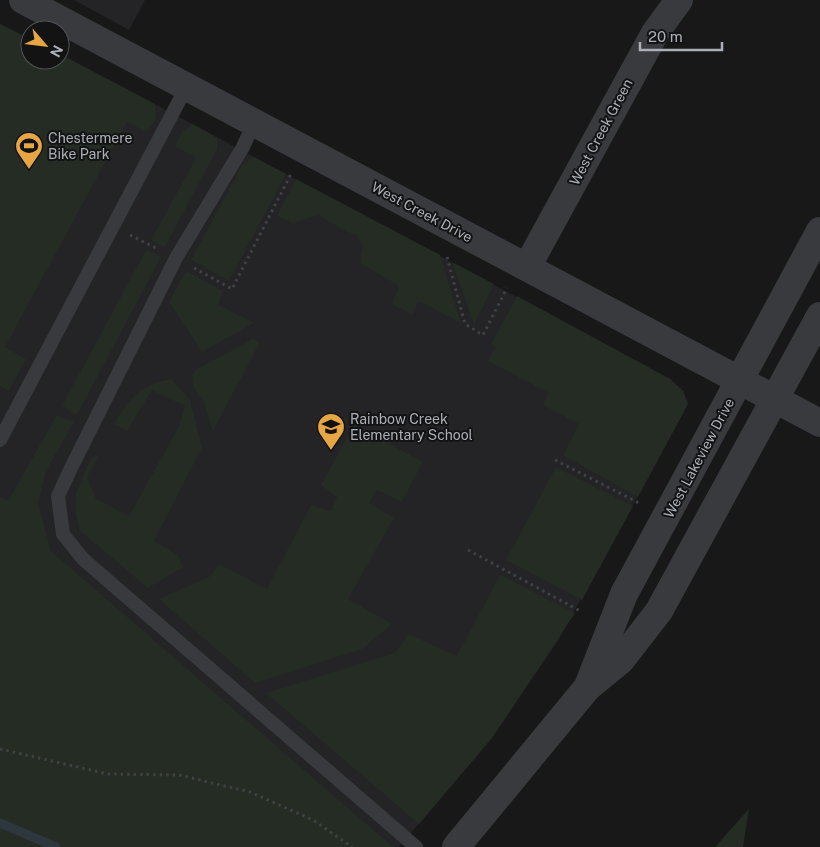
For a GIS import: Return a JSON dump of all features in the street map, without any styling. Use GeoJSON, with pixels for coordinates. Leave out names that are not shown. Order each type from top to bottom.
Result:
{"type":"FeatureCollection","features":[{"type":"Feature","properties":{"kind":"street","name":"West Creek Drive"},"geometry":{"type":"LineString","coordinates":[[23,0],[820,423]]}},
{"type":"Feature","properties":{"kind":"street","name":"West Creek Green"},"geometry":{"type":"LineString","coordinates":[[527,268],[655,33],[679,0]]}},
{"type":"Feature","properties":{"kind":"street","name":"West Lakeview Drive"},"geometry":{"type":"LineString","coordinates":[[588,688],[624,594],[820,231]]}},
{"type":"Feature","properties":{"kind":"street","name":"West Lakeview Drive"},"geometry":{"type":"LineString","coordinates":[[456,847],[588,688],[621,660],[659,611],[820,316]]}},
{"type":"Feature","properties":{"kind":"lane"},"geometry":{"type":"LineString","coordinates":[[0,440],[187,86]]}},
{"type":"Feature","properties":{"kind":"lane"},"geometry":{"type":"LineString","coordinates":[[254,123],[242,147],[176,258],[58,496],[63,534],[83,559],[416,847]]}},
{"type":"Feature","properties":{"kind":"path"},"geometry":{"type":"LineString","coordinates":[[128,234],[232,289],[292,174]]}},
{"type":"Feature","properties":{"kind":"path"},"geometry":{"type":"LineString","coordinates":[[446,255],[465,324],[483,335],[507,288]]}},
{"type":"Feature","properties":{"kind":"path"},"geometry":{"type":"LineString","coordinates":[[555,460],[642,505]]}},
{"type":"Feature","properties":{"kind":"path"},"geometry":{"type":"LineString","coordinates":[[468,550],[582,612]]}},
{"type":"Feature","properties":{"kind":"path"},"geometry":{"type":"LineString","coordinates":[[0,749],[108,774],[179,775],[250,792],[313,820],[352,847]]}},
{"type":"Feature","properties":{"kind":"shaded area"},"geometry":{"type":"Polygon","coordinates":[[[74,0],[145,0],[129,30],[74,0]]]}},
{"type":"Feature","properties":{"kind":"shaded area"},"geometry":{"type":"Polygon","coordinates":[[[0,24],[20,34],[20,70],[70,70],[70,59],[155,104],[156,120],[146,132],[127,122],[5,347],[26,359],[9,391],[0,386],[0,24]]]}},
{"type":"Feature","properties":{"kind":"shaded area","name":"Rainbow Creek Elementary School"},"geometry":{"type":"Polygon","coordinates":[[[106,78],[670,379],[683,391],[688,404],[559,639],[492,738],[399,847],[362,847],[0,742],[0,263],[106,78]]]}},
{"type":"Feature","properties":{"kind":"shaded area"},"geometry":{"type":"Polygon","coordinates":[[[193,124],[217,138],[217,149],[165,247],[151,240],[196,158],[175,146],[182,131],[193,124]]]}},
{"type":"Feature","properties":{"kind":"shaded area"},"geometry":{"type":"Polygon","coordinates":[[[254,157],[286,174],[229,281],[191,260],[243,164],[254,157]]]}},
{"type":"Feature","properties":{"kind":"shaded area"},"geometry":{"type":"Polygon","coordinates":[[[296,179],[440,255],[461,323],[419,301],[412,314],[392,304],[399,286],[360,263],[363,246],[355,234],[347,232],[318,215],[293,223],[277,216],[296,179]]]}},
{"type":"Feature","properties":{"kind":"shaded area"},"geometry":{"type":"Polygon","coordinates":[[[146,250],[161,257],[77,415],[62,406],[146,250]]]}},
{"type":"Feature","properties":{"kind":"shaded area"},"geometry":{"type":"Polygon","coordinates":[[[452,262],[494,284],[474,324],[452,262]]]}},
{"type":"Feature","properties":{"kind":"shaded area"},"geometry":{"type":"Polygon","coordinates":[[[186,271],[223,291],[218,305],[254,323],[202,352],[169,302],[186,271]]]}},
{"type":"Feature","properties":{"kind":"shaded area"},"geometry":{"type":"Polygon","coordinates":[[[517,296],[670,379],[683,391],[688,404],[638,497],[563,455],[579,424],[543,405],[549,393],[488,361],[496,347],[491,344],[517,296]]]}},
{"type":"Feature","properties":{"kind":"shaded area"},"geometry":{"type":"Polygon","coordinates":[[[253,339],[260,342],[213,431],[204,403],[193,387],[192,375],[197,369],[253,339]]]}},
{"type":"Feature","properties":{"kind":"shaded area"},"geometry":{"type":"Polygon","coordinates":[[[171,379],[190,400],[202,448],[154,541],[179,556],[183,567],[148,588],[79,530],[76,514],[76,493],[91,458],[99,455],[87,477],[96,499],[129,516],[179,426],[185,406],[152,390],[127,431],[114,424],[125,406],[137,394],[151,385],[171,379]]]}},
{"type":"Feature","properties":{"kind":"shaded area"},"geometry":{"type":"Polygon","coordinates":[[[57,415],[74,422],[46,471],[38,503],[51,551],[393,847],[0,847],[0,497],[8,501],[57,415]]]}},
{"type":"Feature","properties":{"kind":"shaded area"},"geometry":{"type":"Polygon","coordinates":[[[354,425],[423,462],[402,502],[377,490],[369,503],[394,518],[348,599],[392,624],[362,649],[255,683],[159,599],[209,577],[219,564],[267,589],[311,505],[331,511],[337,497],[321,485],[354,425]]]}},
{"type":"Feature","properties":{"kind":"shaded area"},"geometry":{"type":"Polygon","coordinates":[[[556,467],[633,506],[582,600],[506,560],[556,467]]]}},
{"type":"Feature","properties":{"kind":"shaded area"},"geometry":{"type":"Polygon","coordinates":[[[500,575],[575,613],[492,738],[419,824],[266,693],[395,653],[408,634],[457,656],[500,575]]]}},
{"type":"Feature","properties":{"kind":"shaded area"},"geometry":{"type":"Polygon","coordinates":[[[749,809],[743,847],[715,847],[749,809]]]}},
{"type":"Feature","properties":{"kind":"waterway"},"geometry":{"type":"LineString","coordinates":[[0,823],[56,847]]}},
{"type":"Feature","properties":{"kind":"place","name":"Chestermere Bike Park"},"geometry":{"type":"Point","coordinates":[29,170]}},
{"type":"Feature","properties":{"kind":"place","name":"Rainbow Creek Elementary School"},"geometry":{"type":"Point","coordinates":[331,451]}}]}
